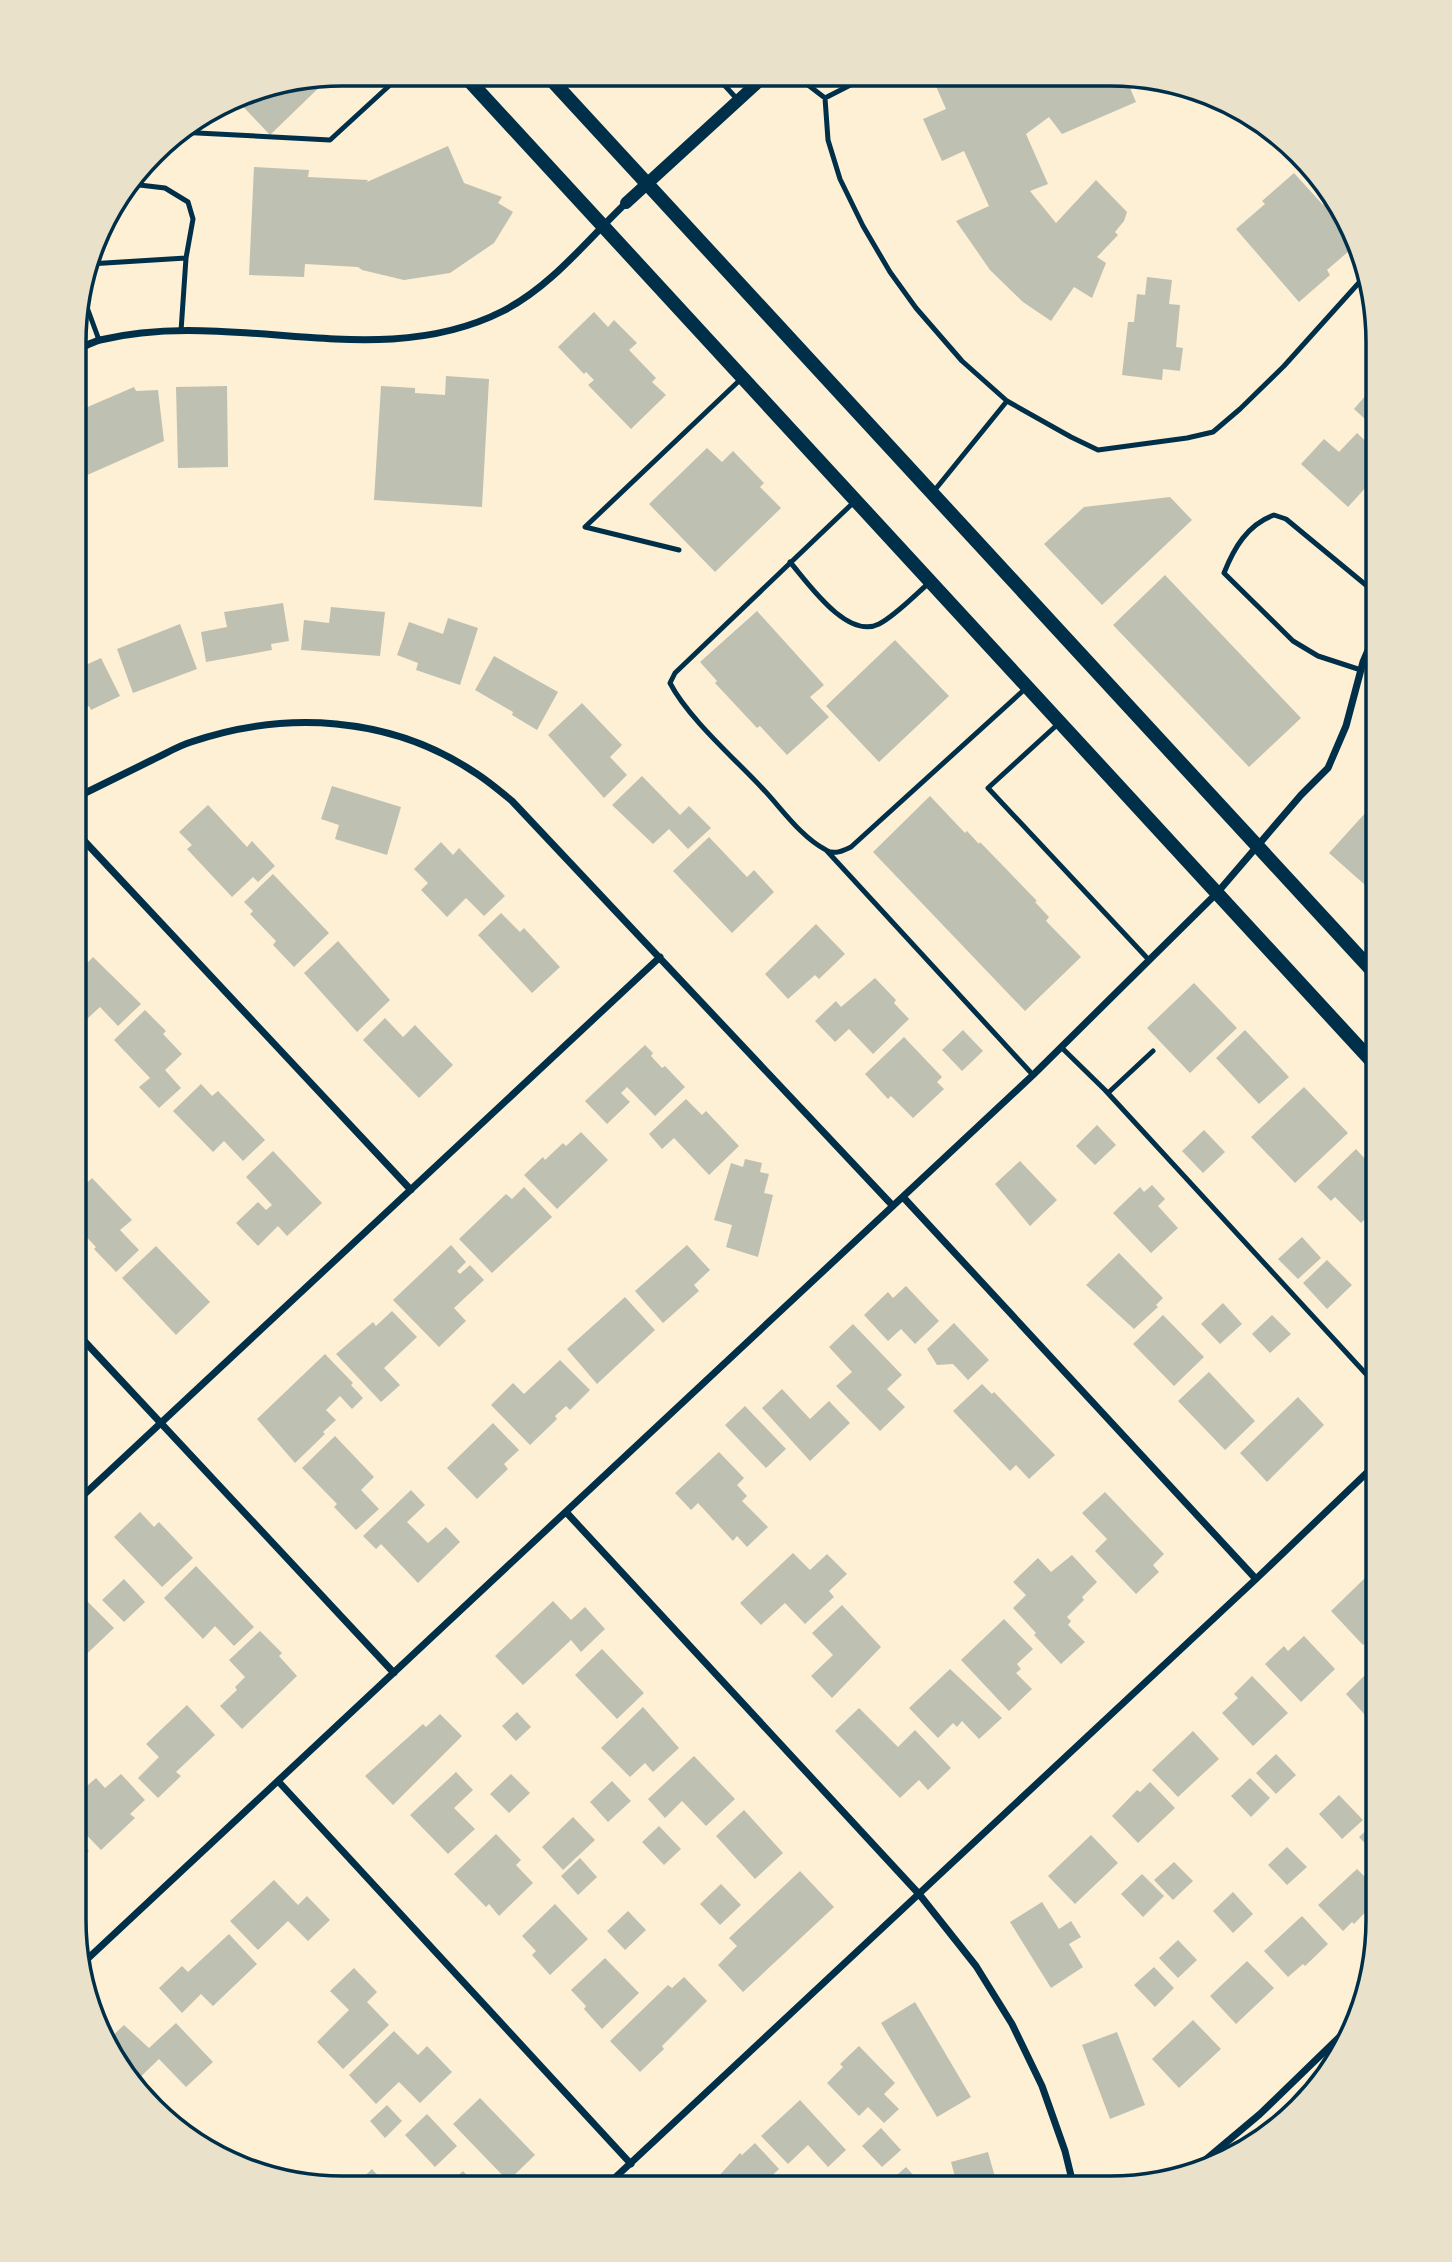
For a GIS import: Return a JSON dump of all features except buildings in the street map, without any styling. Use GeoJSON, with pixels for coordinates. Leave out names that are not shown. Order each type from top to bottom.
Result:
{"type":"FeatureCollection","features":[{"type":"Feature","properties":{"kind":"main road"},"geometry":{"type":"LineString","coordinates":[[474,86],[1366,1055]]}},
{"type":"Feature","properties":{"kind":"main road"},"geometry":{"type":"LineString","coordinates":[[557,86],[1366,964]]}},
{"type":"Feature","properties":{"kind":"street"},"geometry":{"type":"LineString","coordinates":[[86,346],[99,340],[181,331],[380,340],[425,337],[466,327],[503,310],[542,286],[647,183],[754,86]]}},
{"type":"Feature","properties":{"kind":"street"},"geometry":{"type":"LineString","coordinates":[[89,1958],[1033,1075],[1217,892],[1301,795],[1328,768],[1346,726],[1366,657]]}},
{"type":"Feature","properties":{"kind":"street"},"geometry":{"type":"LineString","coordinates":[[86,793],[188,743],[235,729],[284,722],[334,723],[382,731],[424,745],[473,771],[512,801],[893,1206]]}},
{"type":"Feature","properties":{"kind":"street"},"geometry":{"type":"LineString","coordinates":[[86,843],[411,1190]]}},
{"type":"Feature","properties":{"kind":"street"},"geometry":{"type":"LineString","coordinates":[[86,1493],[660,957]]}},
{"type":"Feature","properties":{"kind":"street"},"geometry":{"type":"LineString","coordinates":[[903,1197],[1256,1579]]}},
{"type":"Feature","properties":{"kind":"street"},"geometry":{"type":"LineString","coordinates":[[86,1343],[394,1672]]}},
{"type":"Feature","properties":{"kind":"street"},"geometry":{"type":"LineString","coordinates":[[617,2176],[1366,1474]]}},
{"type":"Feature","properties":{"kind":"street"},"geometry":{"type":"LineString","coordinates":[[566,1512],[919,1894],[976,1966],[1012,2024],[1042,2086],[1071,2176]]}},
{"type":"Feature","properties":{"kind":"street"},"geometry":{"type":"LineString","coordinates":[[278,1781],[631,2164]]}},
{"type":"Feature","properties":{"kind":"street"},"geometry":{"type":"LineString","coordinates":[[1210,2156],[1260,2114],[1335,2042]]}},
{"type":"Feature","properties":{"kind":"lane"},"geometry":{"type":"LineString","coordinates":[[195,133],[330,139],[389,86]]}},
{"type":"Feature","properties":{"kind":"lane"},"geometry":{"type":"LineString","coordinates":[[725,86],[738,100]]}},
{"type":"Feature","properties":{"kind":"lane"},"geometry":{"type":"LineString","coordinates":[[809,86],[825,98],[828,140],[840,179],[883,260],[916,308],[962,361],[1007,401],[1098,450],[1213,432],[1283,366],[1359,282]]}},
{"type":"Feature","properties":{"kind":"lane"},"geometry":{"type":"LineString","coordinates":[[825,98],[848,86]]}},
{"type":"Feature","properties":{"kind":"lane"},"geometry":{"type":"LineString","coordinates":[[140,185],[165,188],[188,202],[193,219],[186,258],[181,331]]}},
{"type":"Feature","properties":{"kind":"lane"},"geometry":{"type":"LineString","coordinates":[[98,263],[186,258]]}},
{"type":"Feature","properties":{"kind":"lane"},"geometry":{"type":"LineString","coordinates":[[88,311],[99,340]]}},
{"type":"Feature","properties":{"kind":"lane"},"geometry":{"type":"LineString","coordinates":[[679,550],[585,527],[744,377]]}},
{"type":"Feature","properties":{"kind":"lane"},"geometry":{"type":"LineString","coordinates":[[933,493],[1007,401]]}},
{"type":"Feature","properties":{"kind":"lane"},"geometry":{"type":"LineString","coordinates":[[856,500],[675,673],[670,683],[677,697],[808,837],[827,851],[1033,1075]]}},
{"type":"Feature","properties":{"kind":"lane"},"geometry":{"type":"LineString","coordinates":[[1361,670],[1318,656],[1293,641],[1224,573],[1238,542],[1263,519],[1273,515],[1286,519],[1366,585]]}},
{"type":"Feature","properties":{"kind":"lane"},"geometry":{"type":"LineString","coordinates":[[790,562],[830,608],[851,624],[865,628],[878,625],[931,582]]}},
{"type":"Feature","properties":{"kind":"lane"},"geometry":{"type":"LineString","coordinates":[[827,851],[836,853],[851,848],[1027,686]]}},
{"type":"Feature","properties":{"kind":"lane"},"geometry":{"type":"LineString","coordinates":[[1060,722],[988,788],[1149,960]]}},
{"type":"Feature","properties":{"kind":"lane"},"geometry":{"type":"LineString","coordinates":[[1061,1047],[1108,1093],[1366,1374]]}},
{"type":"Feature","properties":{"kind":"lane"},"geometry":{"type":"LineString","coordinates":[[1108,1093],[1153,1051]]}}]}
